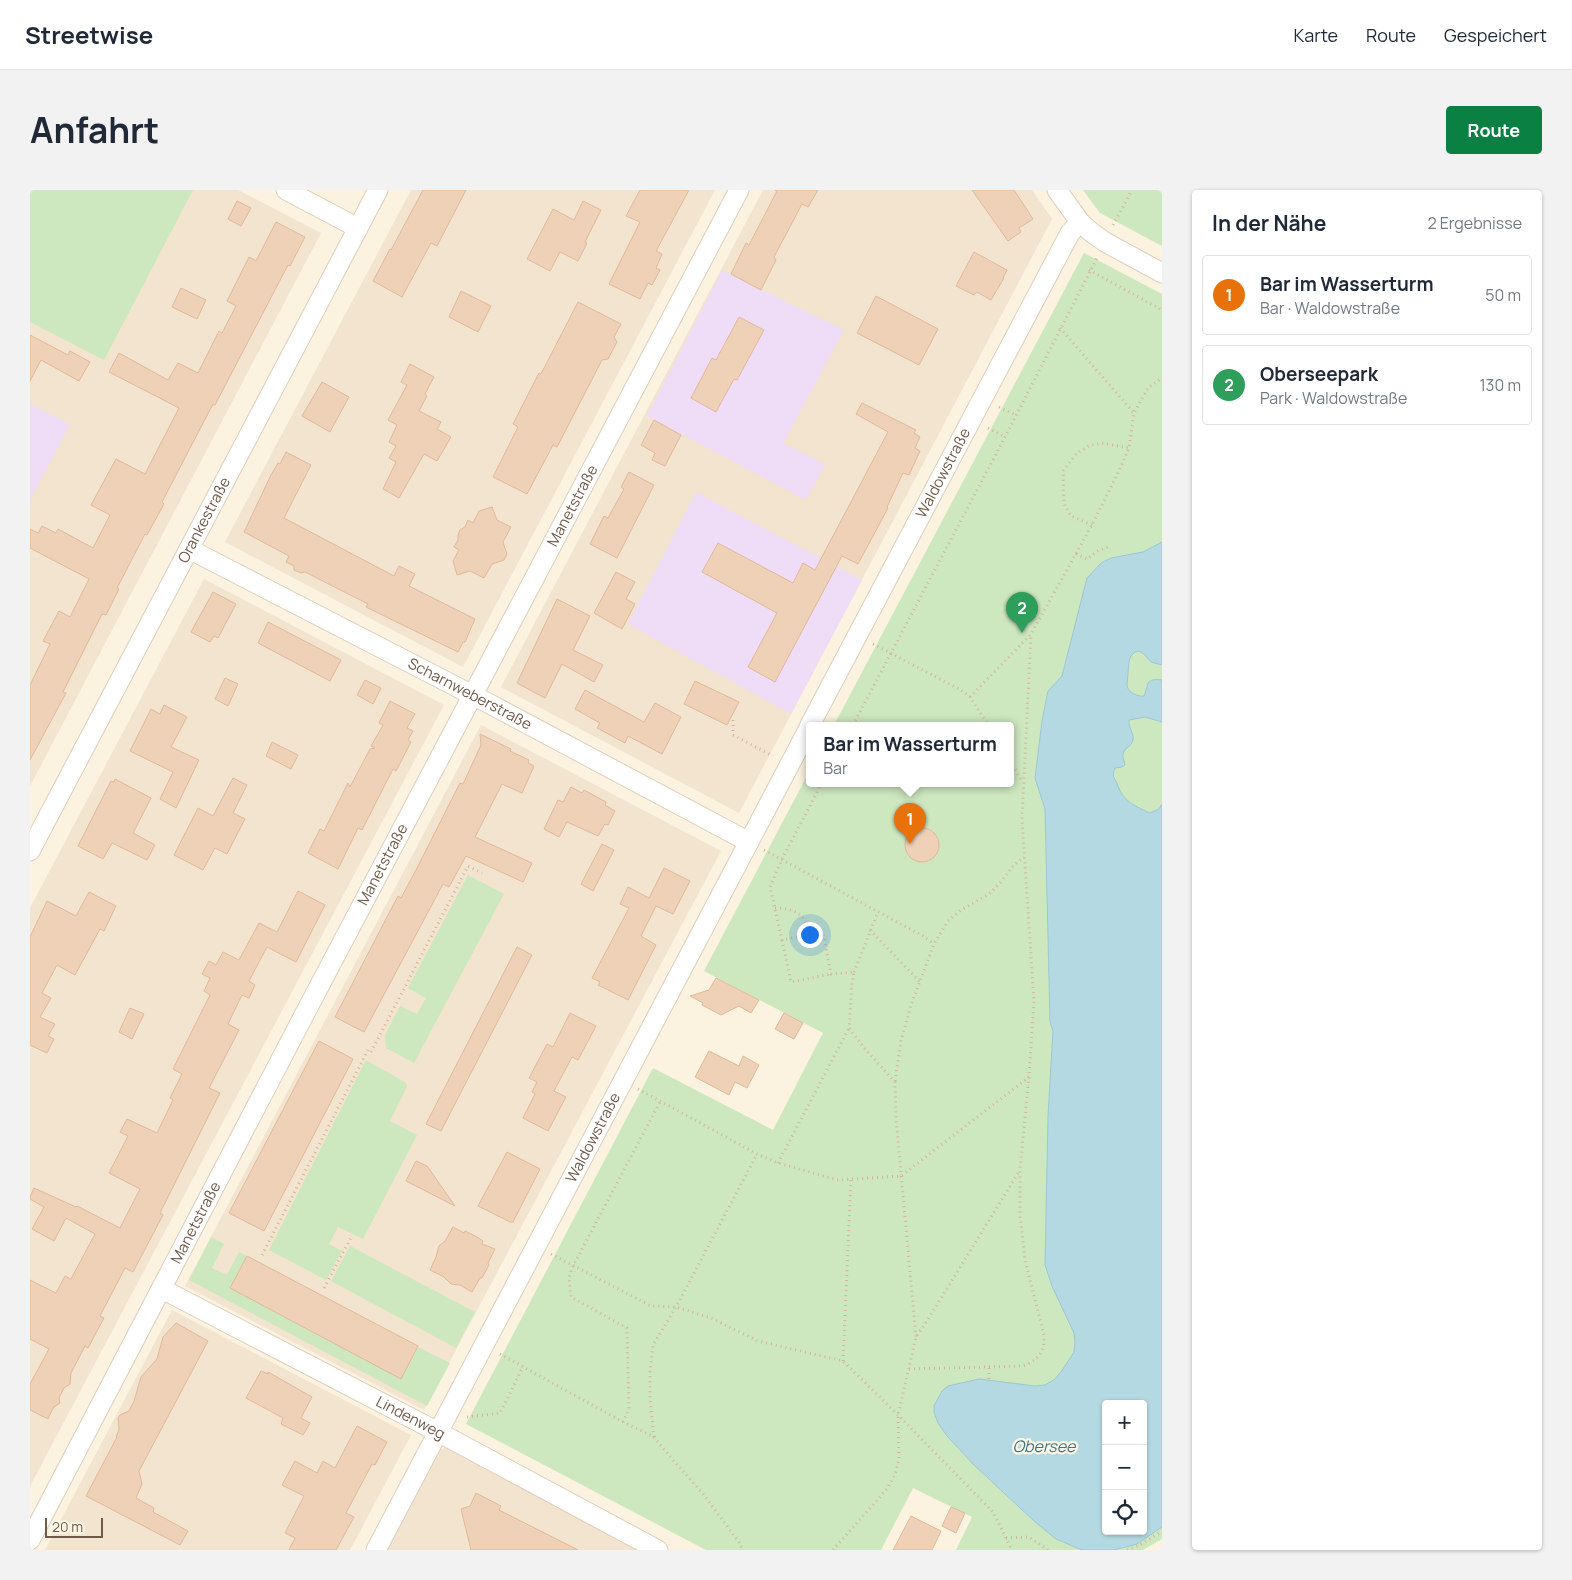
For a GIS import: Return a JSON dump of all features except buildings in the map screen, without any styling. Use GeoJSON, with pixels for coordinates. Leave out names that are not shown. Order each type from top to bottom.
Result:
{"type":"FeatureCollection","features":[{"type":"Feature","properties":{"kind":"street"},"geometry":{"type":"LineString","coordinates":[[286,190],[358,228]]}},
{"type":"Feature","properties":{"kind":"street","name":"Orankestraße"},"geometry":{"type":"LineString","coordinates":[[30,852],[378,190]]}},
{"type":"Feature","properties":{"kind":"street","name":"Manetstraße"},"geometry":{"type":"LineString","coordinates":[[30,1540],[162,1290],[306,1010],[739,190]]}},
{"type":"Feature","properties":{"kind":"street"},"geometry":{"type":"LineString","coordinates":[[1057,190],[1080,222],[1091,232],[1162,274]]}},
{"type":"Feature","properties":{"kind":"street","name":"Waldowstraße"},"geometry":{"type":"LineString","coordinates":[[812,722],[1070,233],[1080,222]]}},
{"type":"Feature","properties":{"kind":"street","name":"Scharnweberstraße"},"geometry":{"type":"LineString","coordinates":[[189,549],[473,696],[756,846]]}},
{"type":"Feature","properties":{"kind":"street","name":"Waldowstraße"},"geometry":{"type":"LineString","coordinates":[[376,1550],[756,846],[806,735]]}},
{"type":"Feature","properties":{"kind":"street","name":"Lindenweg"},"geometry":{"type":"LineString","coordinates":[[162,1290],[438,1432],[658,1550]]}},
{"type":"Feature","properties":{"kind":"path"},"geometry":{"type":"LineString","coordinates":[[1113,226],[1132,190]]}},
{"type":"Feature","properties":{"kind":"path"},"geometry":{"type":"LineString","coordinates":[[855,722],[1016,416],[1093,265]]}},
{"type":"Feature","properties":{"kind":"path"},"geometry":{"type":"LineString","coordinates":[[1089,270],[1162,310]]}},
{"type":"Feature","properties":{"kind":"path"},"geometry":{"type":"LineString","coordinates":[[1060,328],[1134,413]]}},
{"type":"Feature","properties":{"kind":"path"},"geometry":{"type":"LineString","coordinates":[[970,696],[1031,634],[1092,525],[1129,448],[1134,413],[1148,388],[1162,378]]}},
{"type":"Feature","properties":{"kind":"path"},"geometry":{"type":"LineString","coordinates":[[998,406],[1016,416]]}},
{"type":"Feature","properties":{"kind":"path"},"geometry":{"type":"LineString","coordinates":[[988,427],[1005,437]]}},
{"type":"Feature","properties":{"kind":"path"},"geometry":{"type":"LineString","coordinates":[[1092,525],[1071,516],[1064,504],[1063,471],[1076,454],[1089,446],[1101,443],[1129,448]]}},
{"type":"Feature","properties":{"kind":"path"},"geometry":{"type":"LineString","coordinates":[[1076,554],[1087,559],[1108,547]]}},
{"type":"Feature","properties":{"kind":"path"},"geometry":{"type":"LineString","coordinates":[[909,1369],[1023,1366],[1033,1362],[1045,1346],[1044,1334],[1026,1260],[1020,1214],[1020,1169],[1034,1001],[1022,819],[1031,634]]}},
{"type":"Feature","properties":{"kind":"path"},"geometry":{"type":"LineString","coordinates":[[878,646],[970,696],[986,722]]}},
{"type":"Feature","properties":{"kind":"path"},"geometry":{"type":"LineString","coordinates":[[733,720],[734,735],[774,756]]}},
{"type":"Feature","properties":{"kind":"path"},"geometry":{"type":"LineString","coordinates":[[1014,767],[1023,781]]}},
{"type":"Feature","properties":{"kind":"path"},"geometry":{"type":"LineString","coordinates":[[820,787],[782,859],[770,887],[791,982],[831,974],[854,972]]}},
{"type":"Feature","properties":{"kind":"path"},"geometry":{"type":"LineString","coordinates":[[756,846],[923,936],[934,944]]}},
{"type":"Feature","properties":{"kind":"path"},"geometry":{"type":"LineString","coordinates":[[833,1550],[887,1489],[895,1474],[899,1459],[898,1415],[916,1337],[896,1118],[895,1082],[901,1041],[911,1004],[934,944],[948,921],[961,910],[989,894],[1024,856]]}},
{"type":"Feature","properties":{"kind":"path"},"geometry":{"type":"LineString","coordinates":[[262,1255],[468,866],[482,873]]}},
{"type":"Feature","properties":{"kind":"path"},"geometry":{"type":"LineString","coordinates":[[775,908],[792,910],[802,915],[807,923],[810,934]]}},
{"type":"Feature","properties":{"kind":"path"},"geometry":{"type":"LineString","coordinates":[[778,1163],[849,1028],[854,972],[878,912]]}},
{"type":"Feature","properties":{"kind":"path"},"geometry":{"type":"LineString","coordinates":[[870,930],[920,982]]}},
{"type":"Feature","properties":{"kind":"path"},"geometry":{"type":"LineString","coordinates":[[782,940],[823,932],[831,974]]}},
{"type":"Feature","properties":{"kind":"path"},"geometry":{"type":"LineString","coordinates":[[849,1028],[895,1082]]}},
{"type":"Feature","properties":{"kind":"path"},"geometry":{"type":"LineString","coordinates":[[638,1088],[758,1154],[778,1163],[838,1180],[901,1176],[1029,1076]]}},
{"type":"Feature","properties":{"kind":"path"},"geometry":{"type":"LineString","coordinates":[[623,1422],[629,1409],[627,1328],[571,1297],[570,1277],[573,1266],[661,1100]]}},
{"type":"Feature","properties":{"kind":"path"},"geometry":{"type":"LineString","coordinates":[[654,1437],[650,1399],[653,1345],[676,1307],[758,1154]]}},
{"type":"Feature","properties":{"kind":"path"},"geometry":{"type":"LineString","coordinates":[[916,1337],[1020,1169]]}},
{"type":"Feature","properties":{"kind":"path"},"geometry":{"type":"LineString","coordinates":[[843,1361],[851,1179]]}},
{"type":"Feature","properties":{"kind":"path"},"geometry":{"type":"LineString","coordinates":[[324,1288],[352,1236]]}},
{"type":"Feature","properties":{"kind":"path"},"geometry":{"type":"LineString","coordinates":[[556,1257],[651,1306],[676,1307],[711,1318],[758,1341],[843,1361],[993,1512],[1012,1550]]}},
{"type":"Feature","properties":{"kind":"path"},"geometry":{"type":"LineString","coordinates":[[497,1353],[654,1437],[704,1495],[743,1550]]}},
{"type":"Feature","properties":{"kind":"path"},"geometry":{"type":"LineString","coordinates":[[989,1379],[990,1366]]}},
{"type":"Feature","properties":{"kind":"path"},"geometry":{"type":"LineString","coordinates":[[464,1418],[500,1413],[523,1367]]}},
{"type":"Feature","properties":{"kind":"path"},"geometry":{"type":"LineString","coordinates":[[1127,1550],[1140,1545],[1162,1531]]}},
{"type":"Feature","properties":{"kind":"path"},"geometry":{"type":"LineString","coordinates":[[1006,1538],[1029,1537],[1048,1550]]}},
{"type":"Feature","properties":{"kind":"shaded area"},"geometry":{"type":"Polygon","coordinates":[[[30,190],[238,190],[321,233],[30,786],[30,190]]]}},
{"type":"Feature","properties":{"kind":"shaded area"},"geometry":{"type":"Polygon","coordinates":[[[411,190],[715,190],[463,667],[225,542],[411,190]]]}},
{"type":"Feature","properties":{"kind":"shaded area"},"geometry":{"type":"Polygon","coordinates":[[[763,190],[1032,190],[1052,219],[739,813],[501,687],[763,190]]]}},
{"type":"Feature","properties":{"kind":"shaded area"},"geometry":{"type":"Polygon","coordinates":[[[722,270],[844,330],[783,443],[825,464],[806,500],[647,416],[722,270]]]}},
{"type":"Feature","properties":{"kind":"shaded area"},"geometry":{"type":"Polygon","coordinates":[[[30,404],[70,424],[30,500],[30,404]]]}},
{"type":"Feature","properties":{"kind":"shaded area"},"geometry":{"type":"Polygon","coordinates":[[[696,492],[862,580],[791,714],[628,624],[696,492]]]}},
{"type":"Feature","properties":{"kind":"shaded area"},"geometry":{"type":"Polygon","coordinates":[[[204,579],[444,705],[30,1486],[30,908],[204,579]]]}},
{"type":"Feature","properties":{"kind":"shaded area"},"geometry":{"type":"Polygon","coordinates":[[[481,725],[721,851],[424,1410],[185,1286],[481,725]]]}},
{"type":"Feature","properties":{"kind":"shaded area"},"geometry":{"type":"Polygon","coordinates":[[[172,1310],[411,1435],[350,1550],[45,1550],[172,1310]]]}},
{"type":"Feature","properties":{"kind":"shaded area"},"geometry":{"type":"Polygon","coordinates":[[[447,1447],[644,1550],[387,1550],[440,1450],[447,1447]]]}},
{"type":"Feature","properties":{"kind":"green space"},"geometry":{"type":"Polygon","coordinates":[[[30,190],[193,190],[104,360],[30,322],[30,190]]]}},
{"type":"Feature","properties":{"kind":"green space"},"geometry":{"type":"Polygon","coordinates":[[[1083,190],[1162,190],[1162,246],[1100,213],[1083,190]]]}},
{"type":"Feature","properties":{"kind":"green space"},"geometry":{"type":"Polygon","coordinates":[[[1084,253],[1162,294],[1162,1539],[1143,1550],[956,1550],[972,1517],[913,1488],[881,1550],[706,1550],[466,1424],[653,1068],[773,1130],[823,1033],[704,971],[806,778],[806,787],[1014,787],[1014,722],[836,722],[1084,253]]]}},
{"type":"Feature","properties":{"kind":"green space"},"geometry":{"type":"Polygon","coordinates":[[[468,875],[504,894],[414,1063],[386,1048],[385,1035],[400,1006],[417,1014],[426,998],[408,988],[468,875]]]}},
{"type":"Feature","properties":{"kind":"green space"},"geometry":{"type":"Polygon","coordinates":[[[366,1060],[406,1083],[407,1087],[390,1121],[417,1135],[363,1239],[338,1227],[329,1244],[342,1251],[326,1280],[269,1250],[366,1060]]]}},
{"type":"Feature","properties":{"kind":"green space"},"geometry":{"type":"Polygon","coordinates":[[[211,1237],[224,1244],[212,1268],[227,1275],[239,1252],[247,1256],[231,1288],[401,1378],[418,1347],[450,1363],[427,1406],[189,1280],[211,1237]]]}},
{"type":"Feature","properties":{"kind":"green space"},"geometry":{"type":"Polygon","coordinates":[[[350,1246],[475,1312],[456,1348],[331,1281],[350,1246]]]}},
{"type":"Feature","properties":{"kind":"water","name":"Obersee"},"geometry":{"type":"Polygon","coordinates":[[[1162,542],[1162,665],[1151,662],[1139,651],[1135,652],[1129,661],[1127,686],[1134,694],[1144,696],[1150,681],[1162,680],[1162,722],[1145,717],[1129,720],[1133,740],[1123,754],[1125,765],[1115,768],[1113,773],[1123,796],[1135,806],[1150,813],[1159,809],[1162,804],[1162,1527],[1137,1544],[1114,1550],[1082,1550],[1056,1539],[974,1465],[947,1436],[938,1423],[934,1406],[942,1391],[948,1386],[979,1379],[1035,1386],[1045,1385],[1054,1380],[1074,1352],[1074,1333],[1052,1286],[1045,1265],[1048,1116],[1053,1031],[1050,1022],[1045,809],[1035,778],[1042,721],[1048,691],[1062,676],[1087,578],[1101,563],[1111,558],[1143,552],[1162,542]]]}},
{"type":"Feature","properties":{"kind":"place","name":"Oberseepark"},"geometry":{"type":"Point","coordinates":[1022,633]}},
{"type":"Feature","properties":{"kind":"place","name":"Bar im Wasserturm"},"geometry":{"type":"Point","coordinates":[910,844]}}]}
